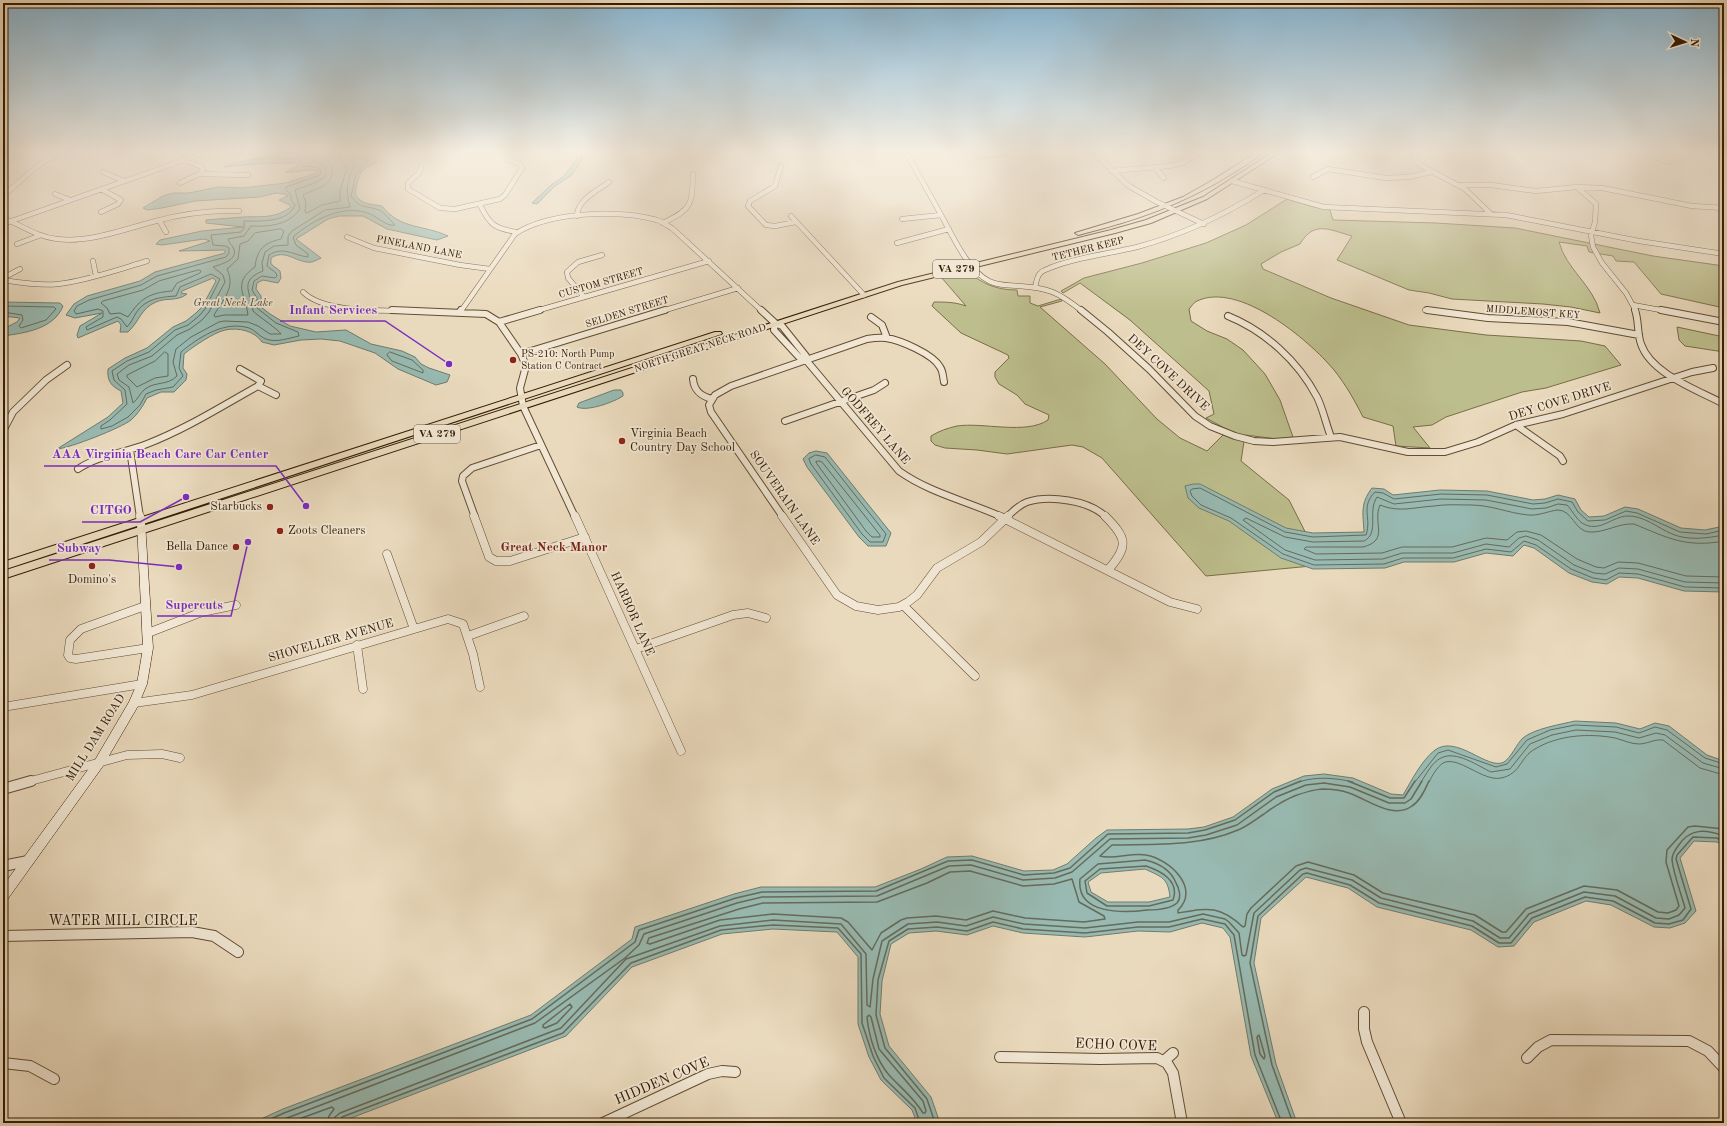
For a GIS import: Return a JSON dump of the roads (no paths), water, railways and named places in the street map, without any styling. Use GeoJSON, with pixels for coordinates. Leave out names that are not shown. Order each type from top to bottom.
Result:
{"type":"FeatureCollection","features":[{"type":"Feature","properties":{"kind":"main road","name":"NORTH GREAT NECK ROAD"},"geometry":{"type":"LineString","coordinates":[[969,263],[1108,226],[1170,205]]}},
{"type":"Feature","properties":{"kind":"main road","name":"NORTH GREAT NECK ROAD"},"geometry":{"type":"LineString","coordinates":[[3,575],[140,527],[861,292],[903,275],[969,263],[1113,232],[1147,222],[1189,205]]}},
{"type":"Feature","properties":{"kind":"main road","name":"NORTH GREAT NECK ROAD"},"geometry":{"type":"LineString","coordinates":[[3,566],[140,527]]}},
{"type":"Feature","properties":{"kind":"street"},"geometry":{"type":"LineString","coordinates":[[3,224],[57,205]]}},
{"type":"Feature","properties":{"kind":"street"},"geometry":{"type":"LineString","coordinates":[[101,212],[117,205]]}},
{"type":"Feature","properties":{"kind":"street"},"geometry":{"type":"LineString","coordinates":[[436,205],[444,209],[452,210],[480,205],[489,223],[501,230],[516,232]]}},
{"type":"Feature","properties":{"kind":"street"},"geometry":{"type":"LineString","coordinates":[[577,216],[577,209],[580,205]]}},
{"type":"Feature","properties":{"kind":"street"},"geometry":{"type":"LineString","coordinates":[[663,223],[682,214],[689,208],[690,205]]}},
{"type":"Feature","properties":{"kind":"street"},"geometry":{"type":"LineString","coordinates":[[749,205],[748,206],[766,225],[775,226],[796,222]]}},
{"type":"Feature","properties":{"kind":"street","name":"DEY COVE DRIVE"},"geometry":{"type":"LineString","coordinates":[[935,205],[969,263],[984,278],[1004,286],[1035,287],[1055,293],[1067,299],[1108,332],[1195,416],[1210,426],[1235,436],[1261,441],[1283,442],[1331,437],[1352,439],[1408,452],[1445,452],[1478,442],[1516,425],[1563,414],[1674,377],[1702,369],[1713,368]]}},
{"type":"Feature","properties":{"kind":"street"},"geometry":{"type":"LineString","coordinates":[[1164,205],[1204,224]]}},
{"type":"Feature","properties":{"kind":"street","name":"TETHER KEEP"},"geometry":{"type":"LineString","coordinates":[[1035,287],[1038,275],[1044,270],[1151,243],[1204,224],[1241,205]]}},
{"type":"Feature","properties":{"kind":"street"},"geometry":{"type":"LineString","coordinates":[[1319,205],[1328,207],[1491,214],[1515,217],[1646,242],[1724,254]]}},
{"type":"Feature","properties":{"kind":"street"},"geometry":{"type":"LineString","coordinates":[[1482,205],[1491,214]]}},
{"type":"Feature","properties":{"kind":"street"},"geometry":{"type":"LineString","coordinates":[[1596,205],[1595,222],[1592,232],[1593,246],[1597,257],[1624,290],[1633,305],[1639,320],[1640,342],[1646,354],[1656,365],[1674,377],[1724,404]]}},
{"type":"Feature","properties":{"kind":"street"},"geometry":{"type":"LineString","coordinates":[[1685,205],[1724,208]]}},
{"type":"Feature","properties":{"kind":"street"},"geometry":{"type":"LineString","coordinates":[[3,218],[41,235],[56,239],[82,238],[108,234],[159,220],[200,211],[224,209],[239,211]]}},
{"type":"Feature","properties":{"kind":"street"},"geometry":{"type":"LineString","coordinates":[[460,312],[516,232],[535,223],[577,216],[622,215],[647,218],[663,223],[673,229],[773,320]]}},
{"type":"Feature","properties":{"kind":"street"},"geometry":{"type":"LineString","coordinates":[[902,219],[941,215]]}},
{"type":"Feature","properties":{"kind":"street"},"geometry":{"type":"LineString","coordinates":[[791,216],[861,292]]}},
{"type":"Feature","properties":{"kind":"street"},"geometry":{"type":"LineString","coordinates":[[159,220],[166,232]]}},
{"type":"Feature","properties":{"kind":"street"},"geometry":{"type":"LineString","coordinates":[[897,243],[949,229]]}},
{"type":"Feature","properties":{"kind":"street"},"geometry":{"type":"LineString","coordinates":[[17,244],[41,235]]}},
{"type":"Feature","properties":{"kind":"street","name":"PINELAND LANE"},"geometry":{"type":"LineString","coordinates":[[347,237],[374,248],[460,265],[490,269]]}},
{"type":"Feature","properties":{"kind":"street"},"geometry":{"type":"LineString","coordinates":[[584,297],[568,278],[567,272],[571,266],[579,262],[602,255]]}},
{"type":"Feature","properties":{"kind":"street"},"geometry":{"type":"LineString","coordinates":[[93,261],[96,276]]}},
{"type":"Feature","properties":{"kind":"street"},"geometry":{"type":"LineString","coordinates":[[3,279],[30,284],[68,282],[96,276],[147,261]]}},
{"type":"Feature","properties":{"kind":"street","name":"CUSTOM STREET"},"geometry":{"type":"LineString","coordinates":[[499,322],[709,261]]}},
{"type":"Feature","properties":{"kind":"street"},"geometry":{"type":"LineString","coordinates":[[3,279],[20,269]]}},
{"type":"Feature","properties":{"kind":"street","name":"SELDEN STREET"},"geometry":{"type":"LineString","coordinates":[[521,354],[738,288]]}},
{"type":"Feature","properties":{"kind":"street"},"geometry":{"type":"LineString","coordinates":[[303,292],[309,298],[337,308],[486,314],[499,322],[521,354],[526,366],[520,388],[522,402]]}},
{"type":"Feature","properties":{"kind":"street"},"geometry":{"type":"LineString","coordinates":[[1633,305],[1724,322]]}},
{"type":"Feature","properties":{"kind":"street","name":"MIDDLEMOST KEY"},"geometry":{"type":"LineString","coordinates":[[1425,310],[1488,318],[1568,322],[1639,335]]}},
{"type":"Feature","properties":{"kind":"street"},"geometry":{"type":"LineString","coordinates":[[1228,316],[1239,320],[1252,328],[1280,350],[1298,369],[1317,397],[1331,437]]}},
{"type":"Feature","properties":{"kind":"street"},"geometry":{"type":"LineString","coordinates":[[871,317],[884,325],[887,338]]}},
{"type":"Feature","properties":{"kind":"street","name":"GODFREY LANE"},"geometry":{"type":"LineString","coordinates":[[773,320],[774,330],[799,357],[806,360]]}},
{"type":"Feature","properties":{"kind":"street","name":"GODFREY LANE"},"geometry":{"type":"LineString","coordinates":[[773,320],[782,326],[792,336],[806,356],[806,360],[840,402],[899,471],[910,480],[1006,518],[1170,602],[1197,609]]}},
{"type":"Feature","properties":{"kind":"street"},"geometry":{"type":"LineString","coordinates":[[693,379],[693,386],[698,393],[712,399],[719,391],[731,386],[867,339],[887,338],[901,342],[938,364],[942,369],[944,382]]}},
{"type":"Feature","properties":{"kind":"street"},"geometry":{"type":"LineString","coordinates":[[3,431],[13,412],[46,380],[67,365]]}},
{"type":"Feature","properties":{"kind":"street"},"geometry":{"type":"LineString","coordinates":[[78,469],[94,460],[130,450],[166,435],[258,386],[261,381],[240,369]]}},
{"type":"Feature","properties":{"kind":"street"},"geometry":{"type":"LineString","coordinates":[[785,421],[874,390],[885,382]]}},
{"type":"Feature","properties":{"kind":"street"},"geometry":{"type":"LineString","coordinates":[[258,386],[276,395]]}},
{"type":"Feature","properties":{"kind":"street","name":"SOUVERAIN LANE"},"geometry":{"type":"LineString","coordinates":[[712,399],[709,405],[711,412],[837,595],[847,603],[868,610],[888,610],[903,605]]}},
{"type":"Feature","properties":{"kind":"street","name":"HARBOR LANE"},"geometry":{"type":"LineString","coordinates":[[522,402],[585,537],[681,751]]}},
{"type":"Feature","properties":{"kind":"street"},"geometry":{"type":"LineString","coordinates":[[3,412],[13,412]]}},
{"type":"Feature","properties":{"kind":"street"},"geometry":{"type":"LineString","coordinates":[[1516,425],[1560,456],[1563,461]]}},
{"type":"Feature","properties":{"kind":"street"},"geometry":{"type":"LineString","coordinates":[[541,444],[472,468],[463,476],[462,482],[489,557],[496,562],[510,561],[585,537]]}},
{"type":"Feature","properties":{"kind":"street"},"geometry":{"type":"LineString","coordinates":[[130,450],[140,527]]}},
{"type":"Feature","properties":{"kind":"street"},"geometry":{"type":"LineString","coordinates":[[975,676],[903,605],[917,595],[938,568],[981,542],[1022,504],[1033,500],[1075,501],[1095,508],[1104,514],[1121,535],[1124,543],[1123,553],[1108,570]]}},
{"type":"Feature","properties":{"kind":"street","name":"MILL DAM ROAD"},"geometry":{"type":"LineString","coordinates":[[3,896],[98,763],[134,703],[142,684],[148,648],[148,633],[140,527]]}},
{"type":"Feature","properties":{"kind":"street"},"geometry":{"type":"LineString","coordinates":[[387,554],[414,629]]}},
{"type":"Feature","properties":{"kind":"street"},"geometry":{"type":"LineString","coordinates":[[148,633],[202,612],[236,605]]}},
{"type":"Feature","properties":{"kind":"street"},"geometry":{"type":"LineString","coordinates":[[145,606],[81,629],[72,634],[68,640],[68,655],[70,658],[76,659],[148,648]]}},
{"type":"Feature","properties":{"kind":"street"},"geometry":{"type":"LineString","coordinates":[[636,649],[733,615],[748,613],[766,618]]}},
{"type":"Feature","properties":{"kind":"street"},"geometry":{"type":"LineString","coordinates":[[480,687],[468,636],[524,616]]}},
{"type":"Feature","properties":{"kind":"street","name":"SHOVELLER AVENUE"},"geometry":{"type":"LineString","coordinates":[[134,703],[192,695],[448,619],[463,624],[468,636]]}},
{"type":"Feature","properties":{"kind":"street"},"geometry":{"type":"LineString","coordinates":[[357,645],[363,689]]}},
{"type":"Feature","properties":{"kind":"street"},"geometry":{"type":"LineString","coordinates":[[3,707],[142,684]]}},
{"type":"Feature","properties":{"kind":"street"},"geometry":{"type":"LineString","coordinates":[[3,789],[98,763],[108,758],[165,754],[180,758]]}},
{"type":"Feature","properties":{"kind":"street"},"geometry":{"type":"LineString","coordinates":[[3,866],[28,861]]}},
{"type":"Feature","properties":{"kind":"street","name":"WATER MILL CIRCLE"},"geometry":{"type":"LineString","coordinates":[[3,936],[192,932],[214,936],[238,952]]}},
{"type":"Feature","properties":{"kind":"street"},"geometry":{"type":"LineString","coordinates":[[1364,1012],[1364,1029],[1367,1042],[1401,1123]]}},
{"type":"Feature","properties":{"kind":"street"},"geometry":{"type":"LineString","coordinates":[[1527,1058],[1532,1051],[1541,1044],[1551,1040],[1689,1041],[1699,1045],[1715,1057],[1724,1068]]}},
{"type":"Feature","properties":{"kind":"street"},"geometry":{"type":"LineString","coordinates":[[1164,1061],[1173,1054]]}},
{"type":"Feature","properties":{"kind":"street","name":"ECHO COVE"},"geometry":{"type":"LineString","coordinates":[[1000,1057],[1100,1059],[1157,1058],[1170,1066],[1173,1073],[1182,1123]]}},
{"type":"Feature","properties":{"kind":"street"},"geometry":{"type":"LineString","coordinates":[[3,1063],[30,1066],[54,1079]]}},
{"type":"Feature","properties":{"kind":"street","name":"HIDDEN COVE"},"geometry":{"type":"LineString","coordinates":[[603,1123],[708,1074],[734,1072]]}},
{"type":"Feature","properties":{"kind":"water","name":"Great Neck Lake"},"geometry":{"type":"Polygon","coordinates":[[[149,205],[178,205],[147,210],[143,208],[149,205]]]}},
{"type":"Feature","properties":{"kind":"water","name":"Great Neck Lake"},"geometry":{"type":"Polygon","coordinates":[[[290,205],[375,205],[382,206],[389,214],[404,223],[448,236],[437,240],[387,229],[363,216],[339,216],[328,219],[296,239],[321,258],[312,262],[307,262],[287,255],[276,255],[271,258],[271,264],[280,271],[281,278],[278,283],[263,280],[257,283],[256,289],[261,296],[261,307],[290,326],[316,332],[346,330],[371,344],[402,351],[415,357],[421,364],[429,368],[450,375],[447,382],[436,385],[398,369],[375,353],[340,341],[321,339],[301,340],[274,345],[262,342],[255,335],[246,331],[230,329],[209,337],[184,354],[183,368],[187,374],[186,380],[174,392],[161,392],[147,398],[134,418],[117,428],[64,448],[57,449],[108,417],[123,403],[121,391],[110,383],[108,369],[125,358],[147,348],[173,327],[186,321],[196,313],[202,307],[216,281],[213,278],[182,291],[181,293],[187,294],[179,298],[156,302],[143,311],[128,332],[120,332],[121,325],[118,321],[78,338],[77,335],[80,326],[102,313],[75,318],[66,315],[74,304],[87,296],[140,281],[155,272],[225,253],[225,250],[179,251],[210,241],[204,239],[162,245],[156,244],[160,240],[202,231],[243,227],[206,223],[206,220],[274,215],[285,211],[291,207],[290,205]]]}},
{"type":"Feature","properties":{"kind":"water"},"geometry":{"type":"Polygon","coordinates":[[[3,302],[60,303],[63,306],[59,314],[46,325],[29,331],[3,336],[3,329],[17,322],[20,318],[3,316],[3,302]]]}},
{"type":"Feature","properties":{"kind":"water"},"geometry":{"type":"Polygon","coordinates":[[[614,390],[621,390],[623,396],[594,407],[577,407],[579,403],[614,390]]]}},
{"type":"Feature","properties":{"kind":"water"},"geometry":{"type":"Polygon","coordinates":[[[816,451],[827,453],[891,533],[886,546],[868,546],[859,537],[807,467],[803,459],[809,453],[816,451]]]}},
{"type":"Feature","properties":{"kind":"water"},"geometry":{"type":"Polygon","coordinates":[[[1200,484],[1286,528],[1313,533],[1364,532],[1363,509],[1368,494],[1372,488],[1384,489],[1393,495],[1440,490],[1487,491],[1533,500],[1545,499],[1558,495],[1575,499],[1581,510],[1589,517],[1604,516],[1625,507],[1638,509],[1681,528],[1705,530],[1724,526],[1724,592],[1684,591],[1638,578],[1619,577],[1607,584],[1592,582],[1569,573],[1534,548],[1524,545],[1513,556],[1486,553],[1454,562],[1404,562],[1385,568],[1313,569],[1281,558],[1229,521],[1199,508],[1188,498],[1185,486],[1200,484]]]}},
{"type":"Feature","properties":{"kind":"water"},"geometry":{"type":"Polygon","coordinates":[[[1575,721],[1616,723],[1640,729],[1655,723],[1669,726],[1707,755],[1724,761],[1724,846],[1717,842],[1694,841],[1680,858],[1696,911],[1685,923],[1670,928],[1654,927],[1611,905],[1586,901],[1534,922],[1514,946],[1498,947],[1471,930],[1377,907],[1348,888],[1306,877],[1261,918],[1254,963],[1276,1064],[1297,1123],[1278,1122],[1251,1056],[1230,937],[1223,928],[1202,923],[1170,932],[1138,931],[1085,937],[1023,933],[993,926],[967,935],[936,931],[909,933],[891,944],[882,981],[880,1014],[889,1046],[931,1097],[940,1123],[917,1123],[912,1110],[881,1080],[869,1057],[858,1024],[858,957],[837,932],[773,929],[722,934],[632,967],[566,1036],[338,1123],[252,1123],[283,1109],[531,1015],[632,939],[635,927],[734,894],[761,887],[875,887],[947,857],[972,856],[1024,871],[1053,870],[1067,864],[1107,830],[1188,829],[1204,827],[1233,817],[1272,789],[1304,776],[1324,774],[1353,778],[1391,794],[1403,795],[1413,777],[1430,754],[1444,746],[1453,746],[1462,749],[1490,762],[1504,762],[1512,754],[1521,740],[1528,735],[1540,729],[1575,721]],[[1145,869],[1101,873],[1088,882],[1091,892],[1108,902],[1149,902],[1170,897],[1166,882],[1160,876],[1145,869]]]}},
{"type":"Feature","properties":{"kind":"place","name":"PS-210: North Pump Station C Contract"},"geometry":{"type":"Point","coordinates":[513,360]}},
{"type":"Feature","properties":{"kind":"place","name":"Infant Services"},"geometry":{"type":"Point","coordinates":[449,364]}},
{"type":"Feature","properties":{"kind":"place","name":"Virginia Beach Country Day School"},"geometry":{"type":"Point","coordinates":[622,441]}},
{"type":"Feature","properties":{"kind":"place","name":"CITGO"},"geometry":{"type":"Point","coordinates":[186,497]}},
{"type":"Feature","properties":{"kind":"place","name":"AAA Virginia Beach Care Car Center"},"geometry":{"type":"Point","coordinates":[306,506]}},
{"type":"Feature","properties":{"kind":"place","name":"Starbucks"},"geometry":{"type":"Point","coordinates":[270,507]}},
{"type":"Feature","properties":{"kind":"place","name":"Zoots Cleaners"},"geometry":{"type":"Point","coordinates":[280,531]}},
{"type":"Feature","properties":{"kind":"place","name":"Supercuts"},"geometry":{"type":"Point","coordinates":[248,542]}},
{"type":"Feature","properties":{"kind":"place","name":"Bella Dance"},"geometry":{"type":"Point","coordinates":[236,547]}},
{"type":"Feature","properties":{"kind":"place","name":"Domino's"},"geometry":{"type":"Point","coordinates":[92,566]}},
{"type":"Feature","properties":{"kind":"place","name":"Subway"},"geometry":{"type":"Point","coordinates":[179,567]}},
{"type":"Feature","properties":{"kind":"district","name":"Great Neck Manor"},"geometry":{"type":"Point","coordinates":[554,547]}}]}
